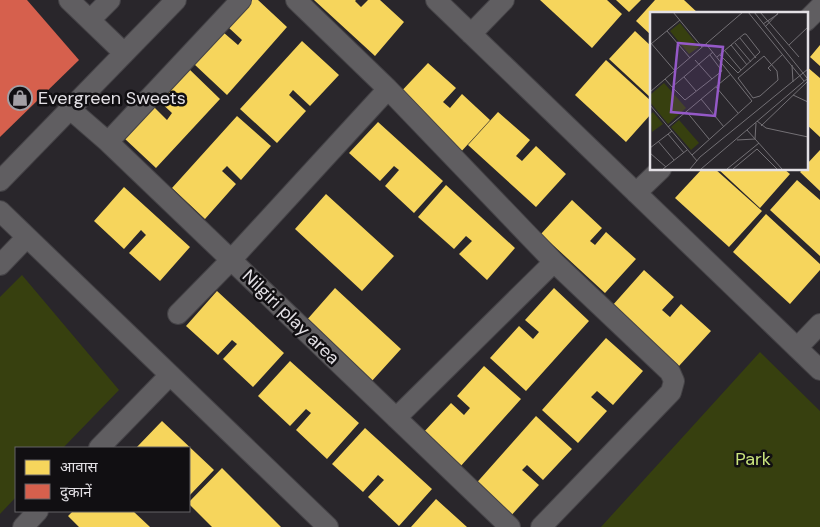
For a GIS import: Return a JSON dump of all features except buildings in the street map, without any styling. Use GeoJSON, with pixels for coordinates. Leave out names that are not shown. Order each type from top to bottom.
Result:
{"type":"FeatureCollection","features":[{"type":"Feature","properties":{"kind":"street"},"geometry":{"type":"LineString","coordinates":[[69,0],[124,53]]}},
{"type":"Feature","properties":{"kind":"street"},"geometry":{"type":"LineString","coordinates":[[90,20],[110,0]]}},
{"type":"Feature","properties":{"kind":"street"},"geometry":{"type":"LineString","coordinates":[[0,181],[176,0]]}},
{"type":"Feature","properties":{"kind":"street"},"geometry":{"type":"LineString","coordinates":[[108,142],[241,0]]}},
{"type":"Feature","properties":{"kind":"street"},"geometry":{"type":"LineString","coordinates":[[296,0],[388,89],[554,262],[670,372],[674,381],[671,392],[541,527]]}},
{"type":"Feature","properties":{"kind":"street"},"geometry":{"type":"LineString","coordinates":[[436,0],[820,370]]}},
{"type":"Feature","properties":{"kind":"street"},"geometry":{"type":"LineString","coordinates":[[471,34],[504,0]]}},
{"type":"Feature","properties":{"kind":"street"},"geometry":{"type":"LineString","coordinates":[[808,19],[820,7]]}},
{"type":"Feature","properties":{"kind":"street"},"geometry":{"type":"LineString","coordinates":[[178,314],[231,260],[388,89]]}},
{"type":"Feature","properties":{"kind":"street","name":"Nilgiri play area"},"geometry":{"type":"LineString","coordinates":[[70,109],[108,142],[510,527]]}},
{"type":"Feature","properties":{"kind":"street"},"geometry":{"type":"LineString","coordinates":[[636,193],[659,170]]}},
{"type":"Feature","properties":{"kind":"street"},"geometry":{"type":"LineString","coordinates":[[0,211],[328,527]]}},
{"type":"Feature","properties":{"kind":"street"},"geometry":{"type":"LineString","coordinates":[[0,265],[27,237]]}},
{"type":"Feature","properties":{"kind":"street"},"geometry":{"type":"LineString","coordinates":[[396,418],[554,262]]}},
{"type":"Feature","properties":{"kind":"street"},"geometry":{"type":"LineString","coordinates":[[797,348],[820,324]]}},
{"type":"Feature","properties":{"kind":"street"},"geometry":{"type":"LineString","coordinates":[[100,447],[170,374]]}},
{"type":"Feature","properties":{"kind":"street"},"geometry":{"type":"LineString","coordinates":[[23,527],[37,512]]}},
{"type":"Feature","properties":{"kind":"green space"},"geometry":{"type":"Polygon","coordinates":[[[22,275],[119,390],[64,447],[15,447],[15,498],[0,514],[0,297],[22,275]]]}},
{"type":"Feature","properties":{"kind":"green space","name":"Park"},"geometry":{"type":"Polygon","coordinates":[[[760,352],[820,411],[820,527],[601,527],[760,352]]]}},
{"type":"Feature","properties":{"kind":"place","name":"Evergreen Sweets"},"geometry":{"type":"Point","coordinates":[20,98]}}]}
